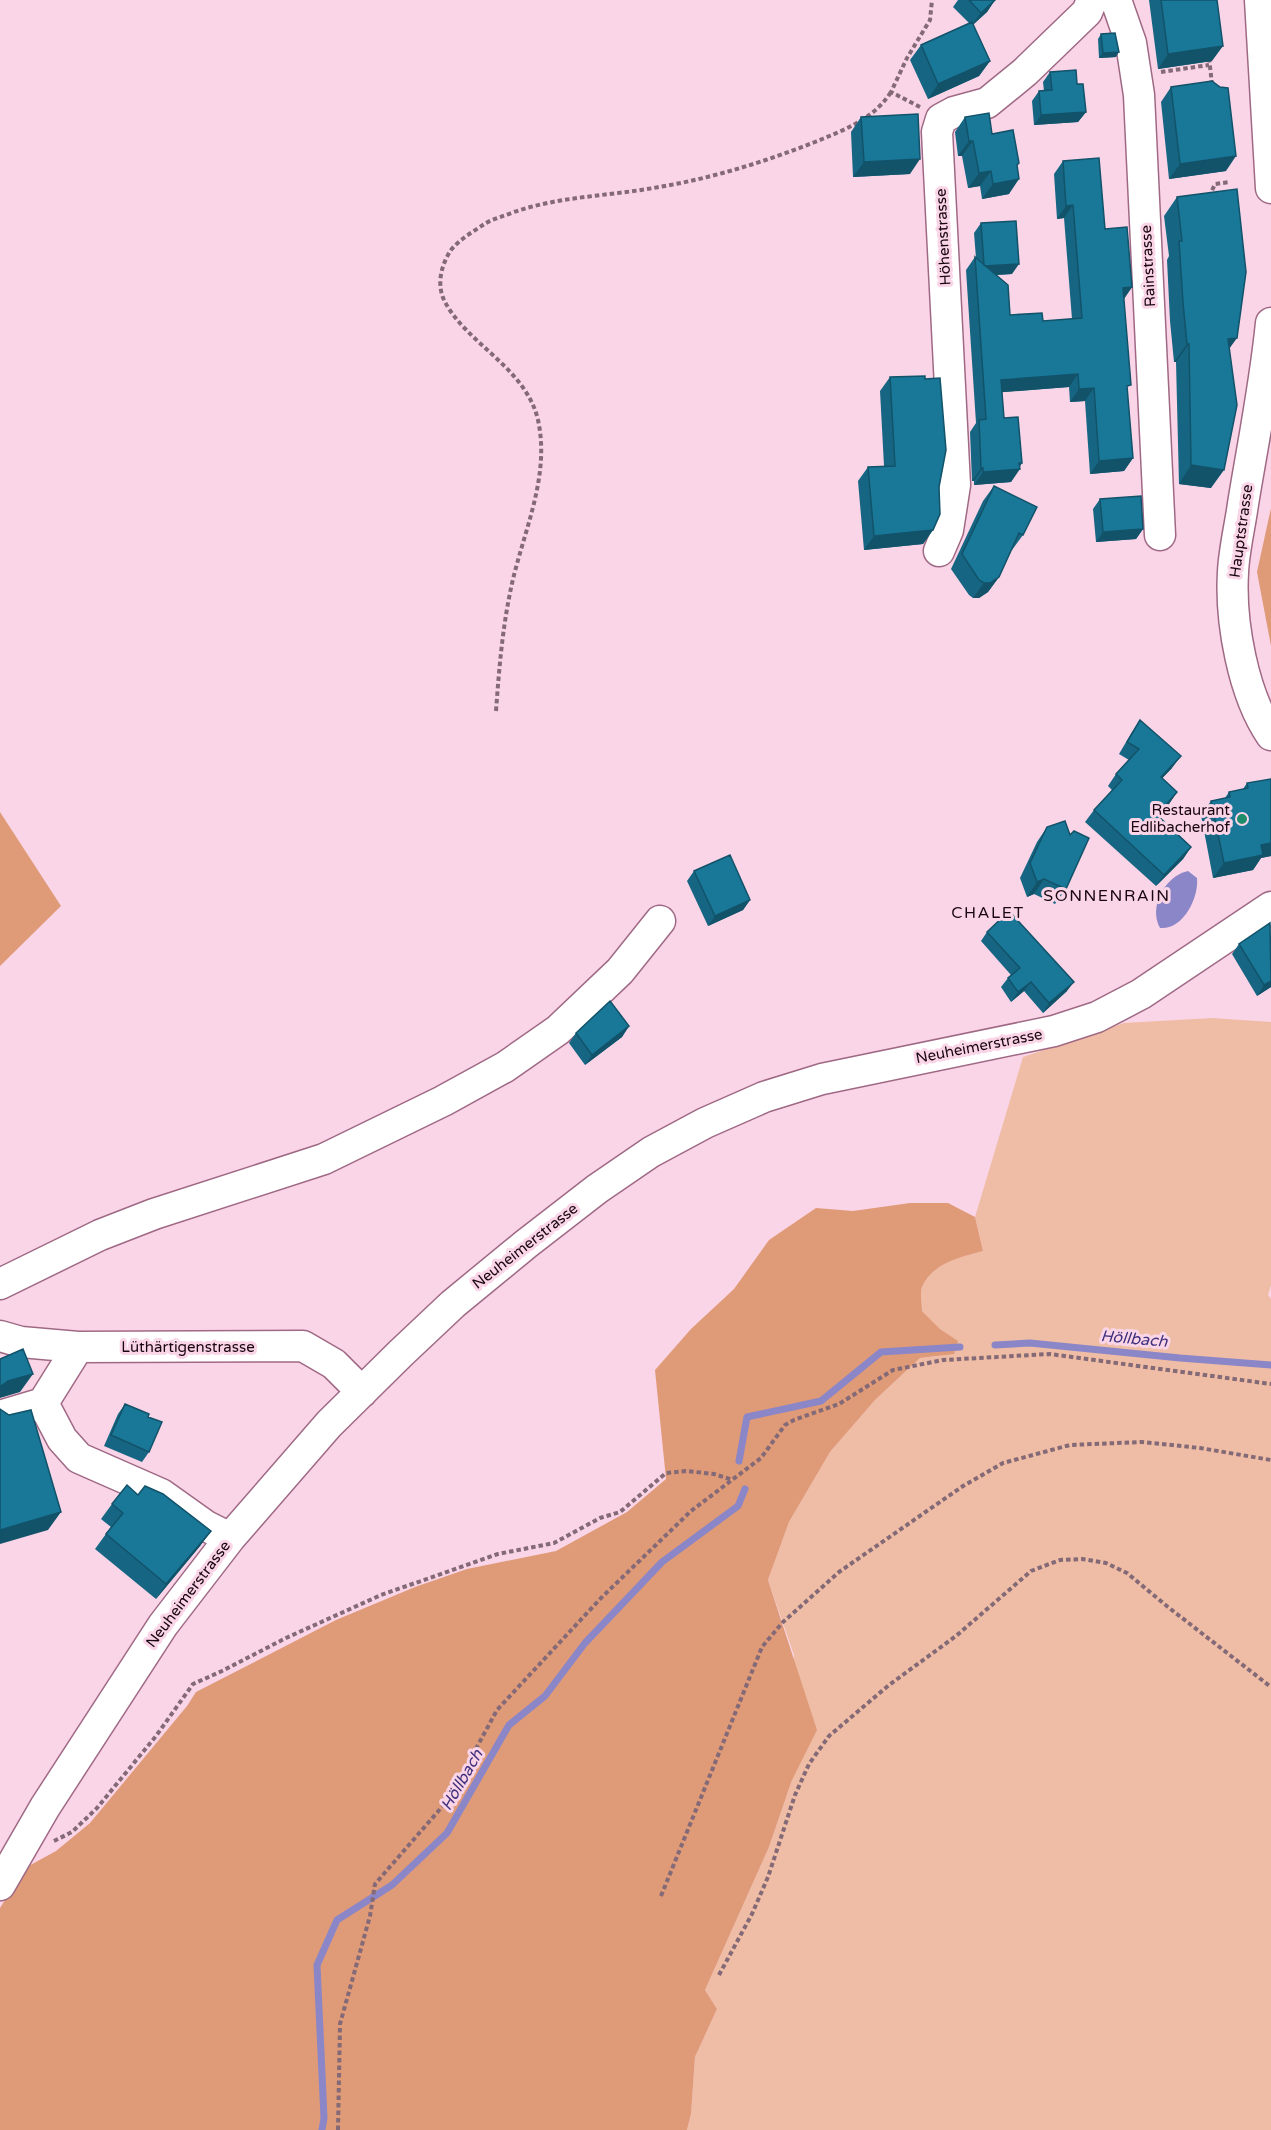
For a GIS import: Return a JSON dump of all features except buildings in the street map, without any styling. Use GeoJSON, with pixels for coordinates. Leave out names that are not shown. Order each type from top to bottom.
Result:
{"type":"FeatureCollection","features":[{"type":"Feature","properties":{"kind":"street"},"geometry":{"type":"LineString","coordinates":[[941,119],[954,112],[987,103],[1087,12],[1092,0]]}},
{"type":"Feature","properties":{"kind":"street","name":"Rainstrasse"},"geometry":{"type":"LineString","coordinates":[[1116,0],[1131,44],[1139,95],[1160,535]]}},
{"type":"Feature","properties":{"kind":"street"},"geometry":{"type":"LineString","coordinates":[[1260,0],[1271,188]]}},
{"type":"Feature","properties":{"kind":"street","name":"Höhenstrasse"},"geometry":{"type":"LineString","coordinates":[[939,551],[948,531],[955,485],[937,132],[941,119]]}},
{"type":"Feature","properties":{"kind":"street","name":"Hauptstrasse"},"geometry":{"type":"LineString","coordinates":[[1271,322],[1267,387],[1233,572],[1236,629],[1241,660],[1257,710],[1271,735]]}},
{"type":"Feature","properties":{"kind":"street","name":"Neuheimerstrasse"},"geometry":{"type":"LineString","coordinates":[[0,1885],[51,1797],[156,1634],[230,1538],[329,1424],[453,1304],[597,1189],[651,1152],[705,1123],[764,1097],[822,1079],[1054,1031],[1097,1017],[1141,994],[1271,907]]}},
{"type":"Feature","properties":{"kind":"street"},"geometry":{"type":"LineString","coordinates":[[0,1284],[100,1235],[324,1159],[505,1067],[558,1030],[620,971],[660,921]]}},
{"type":"Feature","properties":{"kind":"street","name":"Lüthärtigenstrasse"},"geometry":{"type":"LineString","coordinates":[[0,1336],[21,1342],[78,1347],[303,1346],[334,1364],[362,1392]]}},
{"type":"Feature","properties":{"kind":"street"},"geometry":{"type":"LineString","coordinates":[[0,1416],[43,1403],[78,1347]]}},
{"type":"Feature","properties":{"kind":"street"},"geometry":{"type":"LineString","coordinates":[[43,1403],[62,1440],[79,1458],[161,1494],[206,1526],[230,1538]]}},
{"type":"Feature","properties":{"kind":"path"},"geometry":{"type":"LineString","coordinates":[[496,711],[500,652],[519,553],[539,484],[543,460],[541,438],[538,418],[516,379],[456,317],[444,301],[440,284],[443,267],[452,249],[491,220],[531,206],[710,178],[784,154],[870,116],[882,106],[891,92],[907,58],[930,20],[932,0]]}},
{"type":"Feature","properties":{"kind":"path"},"geometry":{"type":"LineString","coordinates":[[1208,55],[1213,93]]}},
{"type":"Feature","properties":{"kind":"path"},"geometry":{"type":"LineString","coordinates":[[1157,73],[1209,65]]}},
{"type":"Feature","properties":{"kind":"path"},"geometry":{"type":"LineString","coordinates":[[891,92],[941,119]]}},
{"type":"Feature","properties":{"kind":"path"},"geometry":{"type":"LineString","coordinates":[[1207,200],[1215,184],[1230,182]]}},
{"type":"Feature","properties":{"kind":"path"},"geometry":{"type":"LineString","coordinates":[[338,2130],[339,2024],[370,1916],[375,1884],[448,1800],[496,1710],[601,1598],[691,1511],[761,1458],[785,1425],[838,1404],[893,1370],[943,1360],[1050,1354],[1271,1384]]}},
{"type":"Feature","properties":{"kind":"path"},"geometry":{"type":"LineString","coordinates":[[661,1896],[762,1647],[783,1622],[839,1572],[963,1486],[1002,1463],[1070,1445],[1142,1442],[1200,1448],[1271,1460]]}},
{"type":"Feature","properties":{"kind":"path"},"geometry":{"type":"LineString","coordinates":[[52,1842],[72,1832],[98,1808],[156,1736],[193,1684],[286,1638],[381,1596],[498,1554],[554,1543],[600,1518],[620,1512],[666,1473],[686,1471],[714,1474],[734,1480]]}},
{"type":"Feature","properties":{"kind":"path"},"geometry":{"type":"LineString","coordinates":[[719,1975],[752,1914],[768,1877],[795,1795],[808,1764],[829,1736],[889,1685],[956,1636],[1031,1571],[1060,1560],[1082,1559],[1106,1563],[1127,1573],[1271,1687]]}},
{"type":"Feature","properties":{"kind":"shaded area"},"geometry":{"type":"Polygon","coordinates":[[[1271,508],[1271,646],[1257,572],[1271,508]]]}},
{"type":"Feature","properties":{"kind":"shaded area"},"geometry":{"type":"Polygon","coordinates":[[[0,812],[61,906],[0,966],[0,812]]]}},
{"type":"Feature","properties":{"kind":"shaded area"},"geometry":{"type":"Polygon","coordinates":[[[1188,871],[1197,878],[1192,903],[1176,924],[1160,928],[1156,911],[1161,894],[1172,879],[1188,871]]]}},
{"type":"Feature","properties":{"kind":"shaded area"},"geometry":{"type":"Polygon","coordinates":[[[1212,1018],[1271,1022],[1271,1285],[1268,1295],[1271,1299],[1271,2130],[687,2130],[691,2114],[695,2057],[717,2009],[705,1990],[769,1847],[792,1780],[794,1655],[768,1580],[789,1522],[830,1452],[875,1400],[920,1358],[939,1356],[957,1341],[940,1329],[922,1311],[921,1289],[926,1279],[939,1267],[983,1251],[975,1217],[1023,1057],[1124,1023],[1212,1018]]]}},
{"type":"Feature","properties":{"kind":"shaded area"},"geometry":{"type":"Polygon","coordinates":[[[910,1203],[948,1203],[975,1217],[983,1251],[948,1262],[933,1272],[922,1287],[922,1311],[940,1329],[958,1341],[954,1354],[920,1358],[875,1400],[830,1452],[789,1522],[768,1580],[817,1730],[792,1780],[769,1847],[705,1990],[717,2009],[695,2057],[691,2114],[687,2130],[0,2130],[0,1908],[25,1868],[56,1851],[90,1823],[187,1706],[196,1692],[336,1620],[415,1587],[467,1569],[556,1551],[627,1512],[666,1479],[655,1370],[691,1329],[734,1289],[769,1240],[816,1208],[853,1211],[910,1203]]]}},
{"type":"Feature","properties":{"kind":"waterway","name":"Höllbach"},"geometry":{"type":"LineString","coordinates":[[995,1345],[1030,1343],[1271,1365]]}},
{"type":"Feature","properties":{"kind":"waterway","name":"Höllbach"},"geometry":{"type":"LineString","coordinates":[[739,1461],[747,1417],[821,1401],[881,1352],[960,1347]]}},
{"type":"Feature","properties":{"kind":"waterway","name":"Höllbach"},"geometry":{"type":"LineString","coordinates":[[322,2130],[324,2118],[317,1965],[337,1920],[392,1885],[447,1833],[509,1725],[545,1696],[585,1643],[662,1562],[738,1506],[745,1489]]}},
{"type":"Feature","properties":{"kind":"place","name":"Restaurant Edlibacherhof"},"geometry":{"type":"Point","coordinates":[1242,819]}},
{"type":"Feature","properties":{"kind":"district","name":"SONNENRAIN"},"geometry":{"type":"Point","coordinates":[1107,896]}},
{"type":"Feature","properties":{"kind":"district","name":"CHALET"},"geometry":{"type":"Point","coordinates":[988,913]}}]}
